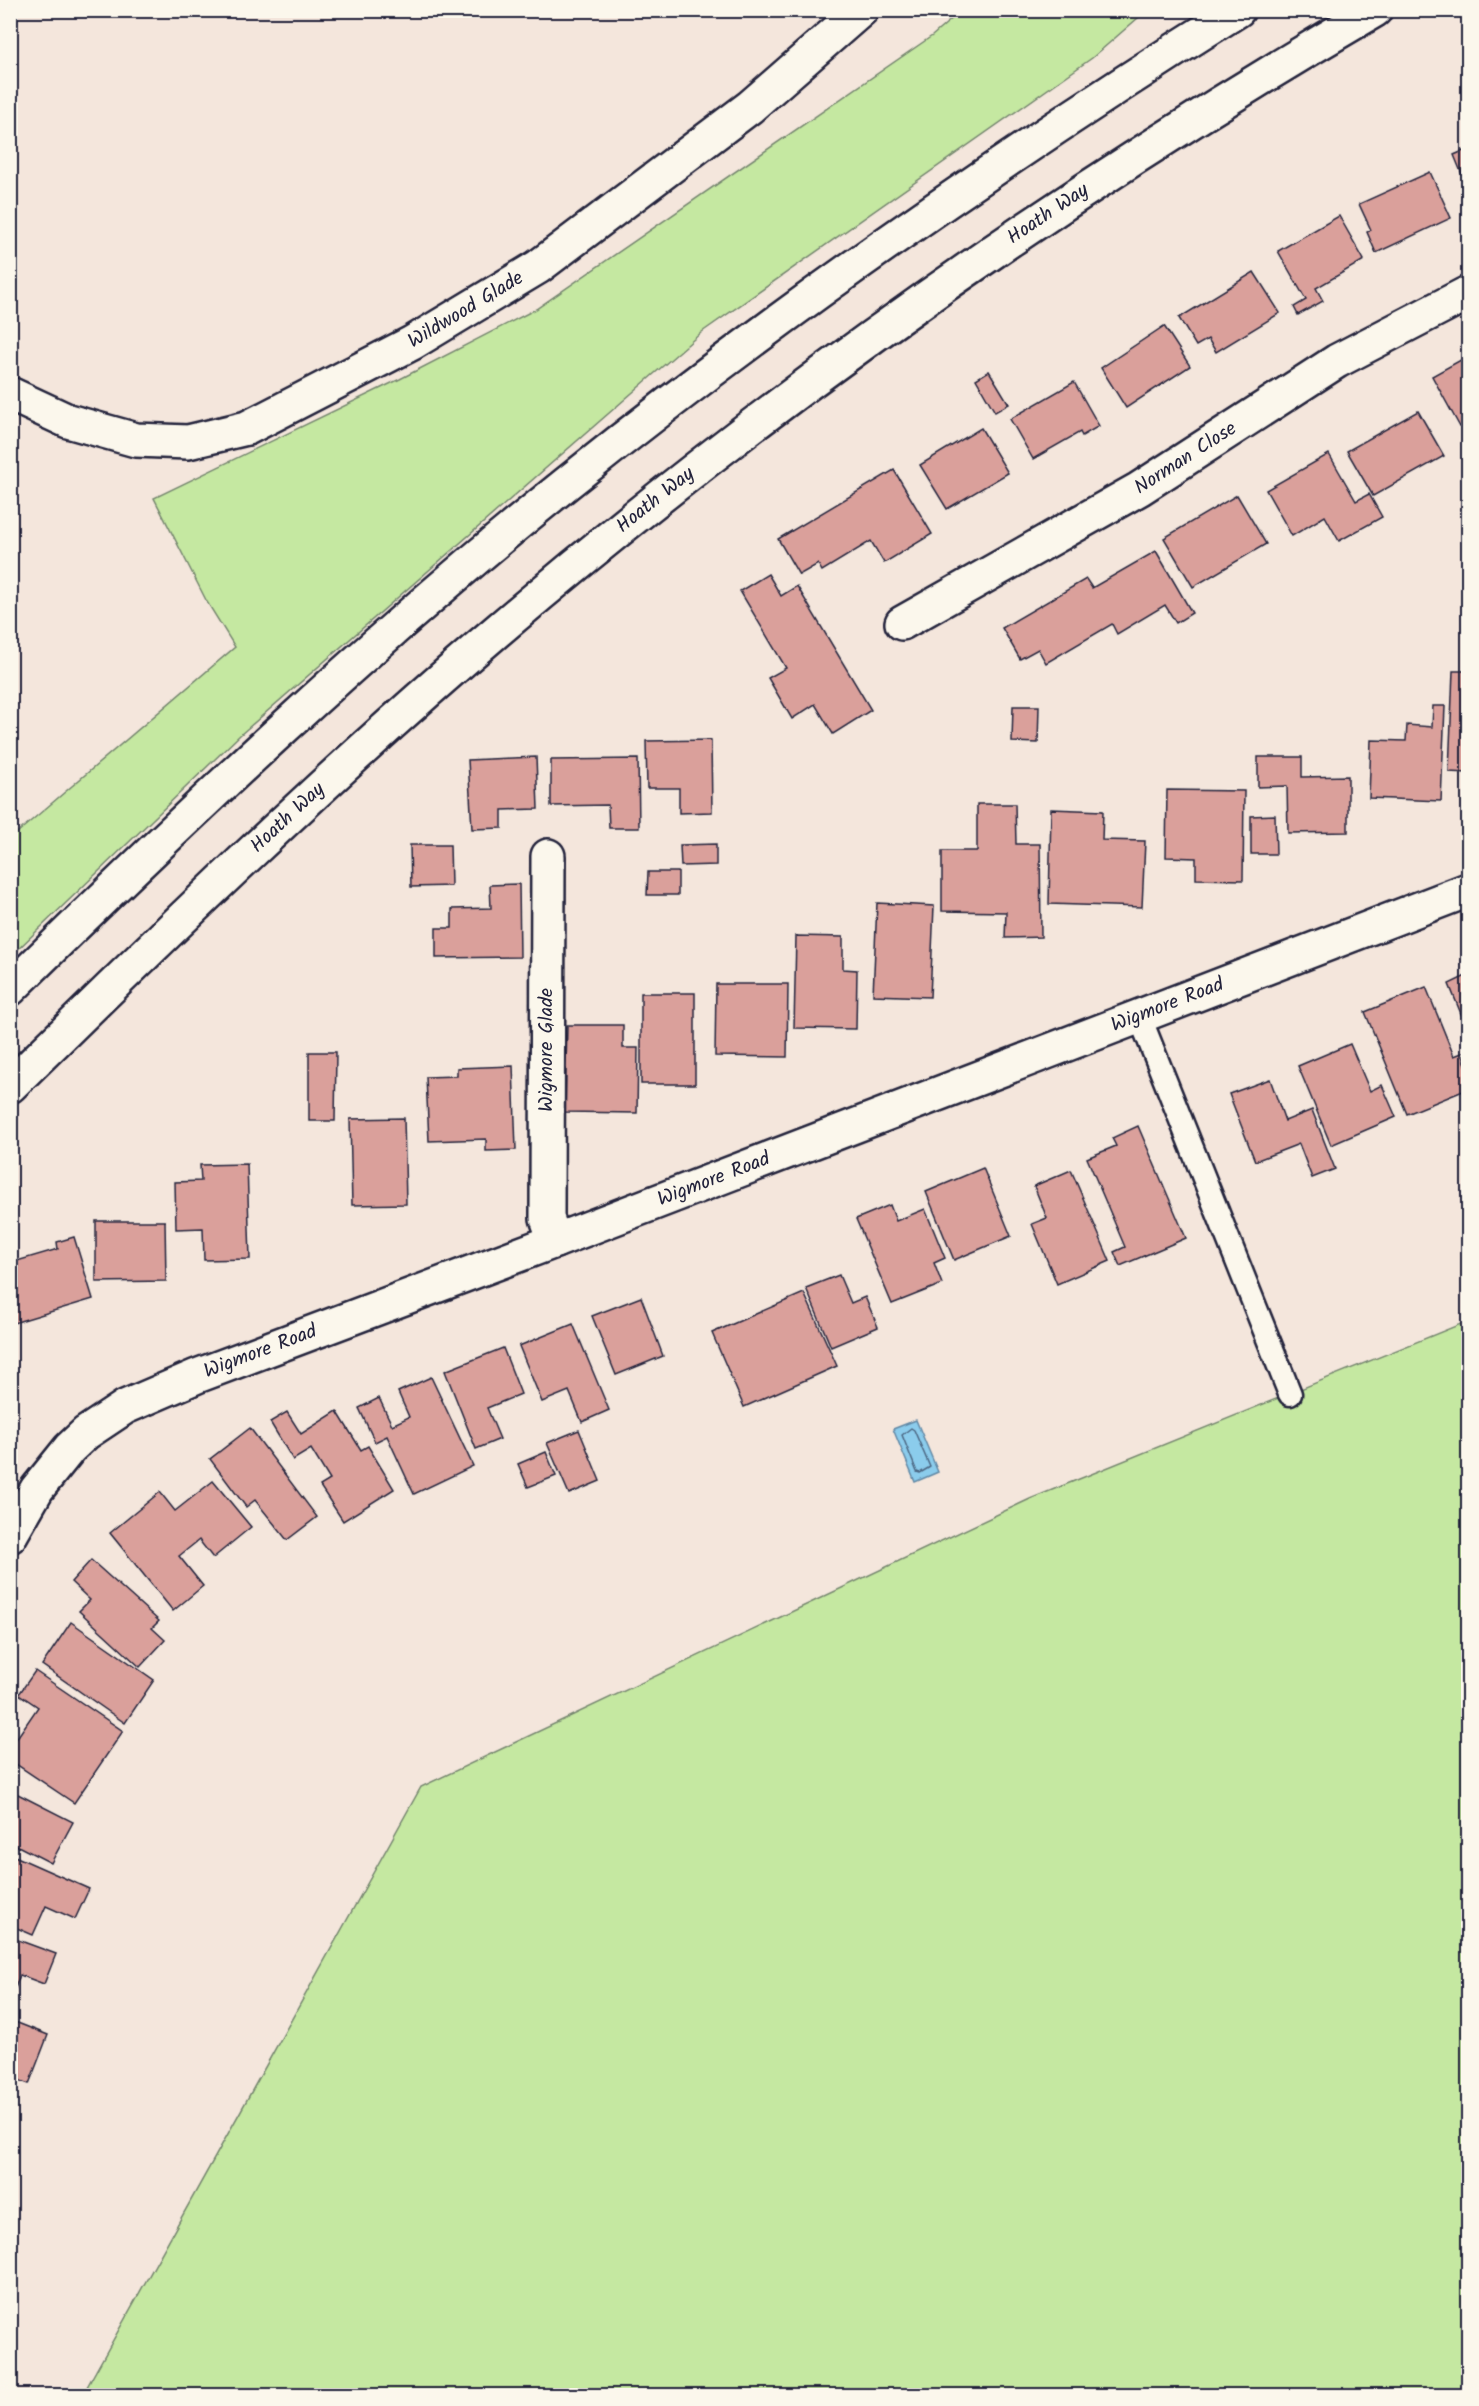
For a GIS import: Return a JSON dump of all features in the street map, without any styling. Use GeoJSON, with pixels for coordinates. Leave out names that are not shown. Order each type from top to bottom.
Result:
{"type":"FeatureCollection","features":[{"type":"Feature","properties":{"kind":"street","name":"Wildwood Glade"},"geometry":{"type":"LineString","coordinates":[[10,394],[68,421],[135,440],[188,442],[248,428],[412,343],[538,267],[750,107],[861,10]]}},
{"type":"Feature","properties":{"kind":"street"},"geometry":{"type":"LineString","coordinates":[[10,988],[251,756],[456,576],[566,484],[775,321],[1020,149],[1238,10]]}},
{"type":"Feature","properties":{"kind":"street","name":"Hoath Way"},"geometry":{"type":"LineString","coordinates":[[10,1086],[190,910],[384,731],[497,631],[708,460],[816,379],[1053,211],[1274,69],[1375,10]]}},
{"type":"Feature","properties":{"kind":"street","name":"Norman Close"},"geometry":{"type":"LineString","coordinates":[[902,623],[1139,489],[1337,361],[1468,294]]}},
{"type":"Feature","properties":{"kind":"street","name":"Wigmore Glade"},"geometry":{"type":"LineString","coordinates":[[548,856],[547,1218],[555,1241]]}},
{"type":"Feature","properties":{"kind":"street","name":"Wigmore Road"},"geometry":{"type":"LineString","coordinates":[[10,1536],[53,1466],[86,1433],[125,1407],[197,1376],[1468,890]]}},
{"type":"Feature","properties":{"kind":"lane"},"geometry":{"type":"LineString","coordinates":[[1139,1015],[1290,1394]]}},
{"type":"Feature","properties":{"kind":"green space"},"geometry":{"type":"Polygon","coordinates":[[[962,10],[1146,11],[1092,58],[702,332],[240,735],[11,956],[11,838],[235,647],[207,602],[154,498],[400,379],[536,309],[932,36],[962,10]]]}},
{"type":"Feature","properties":{"kind":"green space"},"geometry":{"type":"Polygon","coordinates":[[[1468,1321],[1468,2395],[82,2396],[421,1787],[1030,1499],[1468,1321]]]}},
{"type":"Feature","properties":{"kind":"water"},"geometry":{"type":"Polygon","coordinates":[[[916,1420],[938,1472],[915,1482],[893,1429],[916,1420]]]}},
{"type":"Feature","properties":{"kind":"building"},"geometry":{"type":"Polygon","coordinates":[[[1468,149],[1468,189],[1454,155],[1468,149]]]}},
{"type":"Feature","properties":{"kind":"building"},"geometry":{"type":"Polygon","coordinates":[[[1430,172],[1451,218],[1376,253],[1367,232],[1371,230],[1359,204],[1430,172]]]}},
{"type":"Feature","properties":{"kind":"building"},"geometry":{"type":"Polygon","coordinates":[[[1339,216],[1364,260],[1316,288],[1323,301],[1298,315],[1294,307],[1306,300],[1278,251],[1339,216]]]}},
{"type":"Feature","properties":{"kind":"building"},"geometry":{"type":"Polygon","coordinates":[[[1254,272],[1280,313],[1216,352],[1208,339],[1196,346],[1179,318],[1254,272]]]}},
{"type":"Feature","properties":{"kind":"building"},"geometry":{"type":"Polygon","coordinates":[[[1164,326],[1190,366],[1126,408],[1101,368],[1164,326]]]}},
{"type":"Feature","properties":{"kind":"building"},"geometry":{"type":"Polygon","coordinates":[[[1468,356],[1468,422],[1460,427],[1432,376],[1468,356]]]}},
{"type":"Feature","properties":{"kind":"building"},"geometry":{"type":"Polygon","coordinates":[[[989,371],[1009,404],[995,412],[976,379],[989,371]]]}},
{"type":"Feature","properties":{"kind":"building"},"geometry":{"type":"Polygon","coordinates":[[[1074,382],[1099,426],[1082,436],[1080,432],[1033,459],[1010,419],[1074,382]]]}},
{"type":"Feature","properties":{"kind":"building"},"geometry":{"type":"Polygon","coordinates":[[[1418,411],[1444,456],[1373,496],[1347,451],[1418,411]]]}},
{"type":"Feature","properties":{"kind":"building"},"geometry":{"type":"Polygon","coordinates":[[[981,428],[1008,473],[947,509],[920,465],[981,428]]]}},
{"type":"Feature","properties":{"kind":"building"},"geometry":{"type":"Polygon","coordinates":[[[1329,454],[1356,501],[1369,494],[1382,517],[1339,541],[1325,516],[1292,536],[1266,490],[1329,454]]]}},
{"type":"Feature","properties":{"kind":"building"},"geometry":{"type":"Polygon","coordinates":[[[894,470],[932,534],[884,563],[871,541],[822,571],[818,564],[799,575],[778,539],[894,470]]]}},
{"type":"Feature","properties":{"kind":"building"},"geometry":{"type":"Polygon","coordinates":[[[1237,495],[1266,544],[1193,587],[1164,538],[1237,495]]]}},
{"type":"Feature","properties":{"kind":"building"},"geometry":{"type":"Polygon","coordinates":[[[1156,551],[1192,613],[1176,623],[1165,605],[1117,634],[1112,624],[1046,663],[1038,649],[1020,659],[1002,628],[1086,579],[1092,588],[1156,551]]]}},
{"type":"Feature","properties":{"kind":"building"},"geometry":{"type":"Polygon","coordinates":[[[768,574],[781,596],[797,586],[871,710],[833,734],[815,704],[792,719],[768,678],[786,668],[740,591],[768,574]]]}},
{"type":"Feature","properties":{"kind":"building"},"geometry":{"type":"Polygon","coordinates":[[[1453,671],[1468,671],[1468,773],[1449,772],[1453,671]]]}},
{"type":"Feature","properties":{"kind":"building"},"geometry":{"type":"Polygon","coordinates":[[[1013,706],[1039,706],[1038,743],[1012,742],[1013,706]]]}},
{"type":"Feature","properties":{"kind":"building"},"geometry":{"type":"Polygon","coordinates":[[[1433,706],[1445,706],[1441,801],[1369,798],[1371,740],[1406,741],[1407,725],[1432,727],[1433,706]]]}},
{"type":"Feature","properties":{"kind":"building"},"geometry":{"type":"Polygon","coordinates":[[[711,740],[712,812],[679,813],[679,788],[647,788],[646,741],[711,740]]]}},
{"type":"Feature","properties":{"kind":"building"},"geometry":{"type":"Polygon","coordinates":[[[536,757],[538,809],[502,810],[502,828],[472,829],[468,760],[536,757]]]}},
{"type":"Feature","properties":{"kind":"building"},"geometry":{"type":"Polygon","coordinates":[[[1258,757],[1302,757],[1302,777],[1348,776],[1348,832],[1288,833],[1287,786],[1258,787],[1258,757]]]}},
{"type":"Feature","properties":{"kind":"building"},"geometry":{"type":"Polygon","coordinates":[[[638,759],[639,828],[609,828],[608,805],[551,806],[551,760],[638,759]]]}},
{"type":"Feature","properties":{"kind":"building"},"geometry":{"type":"Polygon","coordinates":[[[1167,790],[1244,791],[1243,880],[1196,879],[1196,858],[1166,857],[1167,790]]]}},
{"type":"Feature","properties":{"kind":"building"},"geometry":{"type":"Polygon","coordinates":[[[977,804],[1015,804],[1016,844],[1040,844],[1041,937],[1005,938],[1006,912],[942,911],[942,851],[977,851],[977,804]]]}},
{"type":"Feature","properties":{"kind":"building"},"geometry":{"type":"Polygon","coordinates":[[[1051,809],[1103,811],[1102,840],[1145,841],[1142,907],[1049,904],[1051,809]]]}},
{"type":"Feature","properties":{"kind":"building"},"geometry":{"type":"Polygon","coordinates":[[[1275,815],[1276,854],[1251,854],[1251,816],[1275,815]]]}},
{"type":"Feature","properties":{"kind":"building"},"geometry":{"type":"Polygon","coordinates":[[[716,844],[716,865],[681,866],[680,845],[716,844]]]}},
{"type":"Feature","properties":{"kind":"building"},"geometry":{"type":"Polygon","coordinates":[[[410,845],[450,845],[451,886],[411,887],[410,845]]]}},
{"type":"Feature","properties":{"kind":"building"},"geometry":{"type":"Polygon","coordinates":[[[648,872],[678,872],[678,895],[647,895],[648,872]]]}},
{"type":"Feature","properties":{"kind":"building"},"geometry":{"type":"Polygon","coordinates":[[[519,884],[520,957],[436,958],[436,928],[452,928],[452,909],[491,908],[490,885],[519,884]]]}},
{"type":"Feature","properties":{"kind":"building"},"geometry":{"type":"Polygon","coordinates":[[[877,903],[934,906],[930,997],[873,995],[877,903]]]}},
{"type":"Feature","properties":{"kind":"building"},"geometry":{"type":"Polygon","coordinates":[[[796,936],[843,937],[843,969],[857,970],[856,1029],[794,1028],[796,936]]]}},
{"type":"Feature","properties":{"kind":"building"},"geometry":{"type":"Polygon","coordinates":[[[1468,975],[1468,1031],[1449,984],[1468,975]]]}},
{"type":"Feature","properties":{"kind":"building"},"geometry":{"type":"Polygon","coordinates":[[[716,984],[788,984],[787,1057],[715,1056],[716,984]]]}},
{"type":"Feature","properties":{"kind":"building"},"geometry":{"type":"Polygon","coordinates":[[[1426,987],[1454,1056],[1462,1053],[1468,1070],[1468,1089],[1407,1114],[1365,1012],[1426,987]]]}},
{"type":"Feature","properties":{"kind":"building"},"geometry":{"type":"Polygon","coordinates":[[[641,993],[695,993],[695,1084],[641,1084],[641,993]]]}},
{"type":"Feature","properties":{"kind":"building"},"geometry":{"type":"Polygon","coordinates":[[[567,1025],[623,1025],[623,1048],[638,1048],[637,1113],[565,1112],[567,1025]]]}},
{"type":"Feature","properties":{"kind":"building"},"geometry":{"type":"Polygon","coordinates":[[[1350,1044],[1370,1091],[1382,1085],[1396,1117],[1331,1145],[1298,1066],[1350,1044]]]}},
{"type":"Feature","properties":{"kind":"building"},"geometry":{"type":"Polygon","coordinates":[[[309,1052],[336,1052],[335,1121],[309,1121],[309,1052]]]}},
{"type":"Feature","properties":{"kind":"building"},"geometry":{"type":"Polygon","coordinates":[[[513,1066],[516,1150],[486,1151],[486,1139],[429,1141],[426,1077],[457,1076],[457,1068],[513,1066]]]}},
{"type":"Feature","properties":{"kind":"building"},"geometry":{"type":"Polygon","coordinates":[[[1270,1079],[1285,1121],[1312,1110],[1335,1169],[1312,1178],[1299,1144],[1255,1161],[1229,1094],[1270,1079]]]}},
{"type":"Feature","properties":{"kind":"building"},"geometry":{"type":"Polygon","coordinates":[[[404,1118],[406,1204],[352,1205],[350,1119],[404,1118]]]}},
{"type":"Feature","properties":{"kind":"building"},"geometry":{"type":"Polygon","coordinates":[[[1138,1126],[1186,1238],[1120,1266],[1114,1252],[1125,1247],[1087,1158],[1116,1146],[1112,1138],[1138,1126]]]}},
{"type":"Feature","properties":{"kind":"building"},"geometry":{"type":"Polygon","coordinates":[[[247,1164],[250,1259],[204,1260],[203,1228],[176,1229],[175,1182],[201,1181],[200,1165],[247,1164]]]}},
{"type":"Feature","properties":{"kind":"building"},"geometry":{"type":"Polygon","coordinates":[[[983,1168],[1011,1236],[954,1260],[926,1192],[983,1168]]]}},
{"type":"Feature","properties":{"kind":"building"},"geometry":{"type":"Polygon","coordinates":[[[1071,1170],[1110,1261],[1057,1284],[1032,1224],[1047,1218],[1034,1186],[1071,1170]]]}},
{"type":"Feature","properties":{"kind":"building"},"geometry":{"type":"Polygon","coordinates":[[[890,1205],[896,1221],[925,1209],[945,1258],[934,1263],[942,1284],[892,1304],[856,1219],[890,1205]]]}},
{"type":"Feature","properties":{"kind":"building"},"geometry":{"type":"Polygon","coordinates":[[[96,1221],[165,1221],[166,1281],[96,1282],[96,1221]]]}},
{"type":"Feature","properties":{"kind":"building"},"geometry":{"type":"Polygon","coordinates":[[[74,1237],[93,1299],[10,1324],[10,1263],[58,1249],[57,1242],[74,1237]]]}},
{"type":"Feature","properties":{"kind":"building"},"geometry":{"type":"Polygon","coordinates":[[[839,1275],[851,1303],[865,1297],[878,1327],[831,1347],[806,1288],[839,1275]]]}},
{"type":"Feature","properties":{"kind":"building"},"geometry":{"type":"Polygon","coordinates":[[[804,1293],[837,1366],[744,1407],[712,1333],[804,1293]]]}},
{"type":"Feature","properties":{"kind":"building"},"geometry":{"type":"Polygon","coordinates":[[[641,1297],[663,1356],[616,1375],[592,1316],[641,1297]]]}},
{"type":"Feature","properties":{"kind":"building"},"geometry":{"type":"Polygon","coordinates":[[[573,1324],[609,1410],[582,1422],[569,1391],[542,1402],[519,1346],[573,1324]]]}},
{"type":"Feature","properties":{"kind":"building"},"geometry":{"type":"Polygon","coordinates":[[[503,1348],[521,1394],[487,1408],[500,1439],[476,1449],[445,1371],[503,1348]]]}},
{"type":"Feature","properties":{"kind":"building"},"geometry":{"type":"Polygon","coordinates":[[[431,1377],[473,1466],[414,1494],[387,1436],[375,1442],[359,1408],[379,1398],[392,1425],[409,1417],[398,1392],[431,1377]]]}},
{"type":"Feature","properties":{"kind":"building"},"geometry":{"type":"Polygon","coordinates":[[[337,1411],[361,1450],[368,1446],[394,1489],[343,1521],[320,1486],[330,1480],[311,1449],[293,1460],[270,1422],[287,1412],[301,1434],[337,1411]]]}},
{"type":"Feature","properties":{"kind":"building"},"geometry":{"type":"Polygon","coordinates":[[[250,1428],[317,1517],[287,1540],[255,1500],[246,1507],[210,1459],[250,1428]]]}},
{"type":"Feature","properties":{"kind":"building"},"geometry":{"type":"Polygon","coordinates":[[[579,1430],[600,1481],[569,1494],[547,1443],[579,1430]]]}},
{"type":"Feature","properties":{"kind":"building"},"geometry":{"type":"Polygon","coordinates":[[[546,1452],[556,1476],[528,1487],[518,1464],[546,1452]]]}},
{"type":"Feature","properties":{"kind":"building"},"geometry":{"type":"Polygon","coordinates":[[[213,1481],[251,1527],[213,1558],[199,1540],[179,1556],[203,1586],[173,1611],[110,1533],[160,1492],[175,1511],[213,1481]]]}},
{"type":"Feature","properties":{"kind":"building"},"geometry":{"type":"Polygon","coordinates":[[[91,1560],[159,1621],[152,1628],[165,1640],[140,1667],[79,1611],[90,1600],[71,1582],[91,1560]]]}},
{"type":"Feature","properties":{"kind":"building"},"geometry":{"type":"Polygon","coordinates":[[[71,1622],[154,1680],[125,1723],[42,1665],[71,1622]]]}},
{"type":"Feature","properties":{"kind":"building"},"geometry":{"type":"Polygon","coordinates":[[[35,1671],[123,1731],[74,1803],[10,1760],[10,1748],[38,1707],[19,1694],[35,1671]]]}},
{"type":"Feature","properties":{"kind":"building"},"geometry":{"type":"Polygon","coordinates":[[[10,1790],[73,1822],[51,1863],[10,1842],[10,1790]]]}},
{"type":"Feature","properties":{"kind":"building"},"geometry":{"type":"Polygon","coordinates":[[[10,1854],[89,1889],[75,1919],[46,1906],[33,1935],[10,1925],[10,1854]]]}},
{"type":"Feature","properties":{"kind":"building"},"geometry":{"type":"Polygon","coordinates":[[[10,1937],[56,1954],[44,1984],[20,1975],[10,2001],[10,1937]]]}},
{"type":"Feature","properties":{"kind":"building"},"geometry":{"type":"Polygon","coordinates":[[[10,2020],[48,2035],[29,2084],[10,2077],[10,2020]]]}}]}
